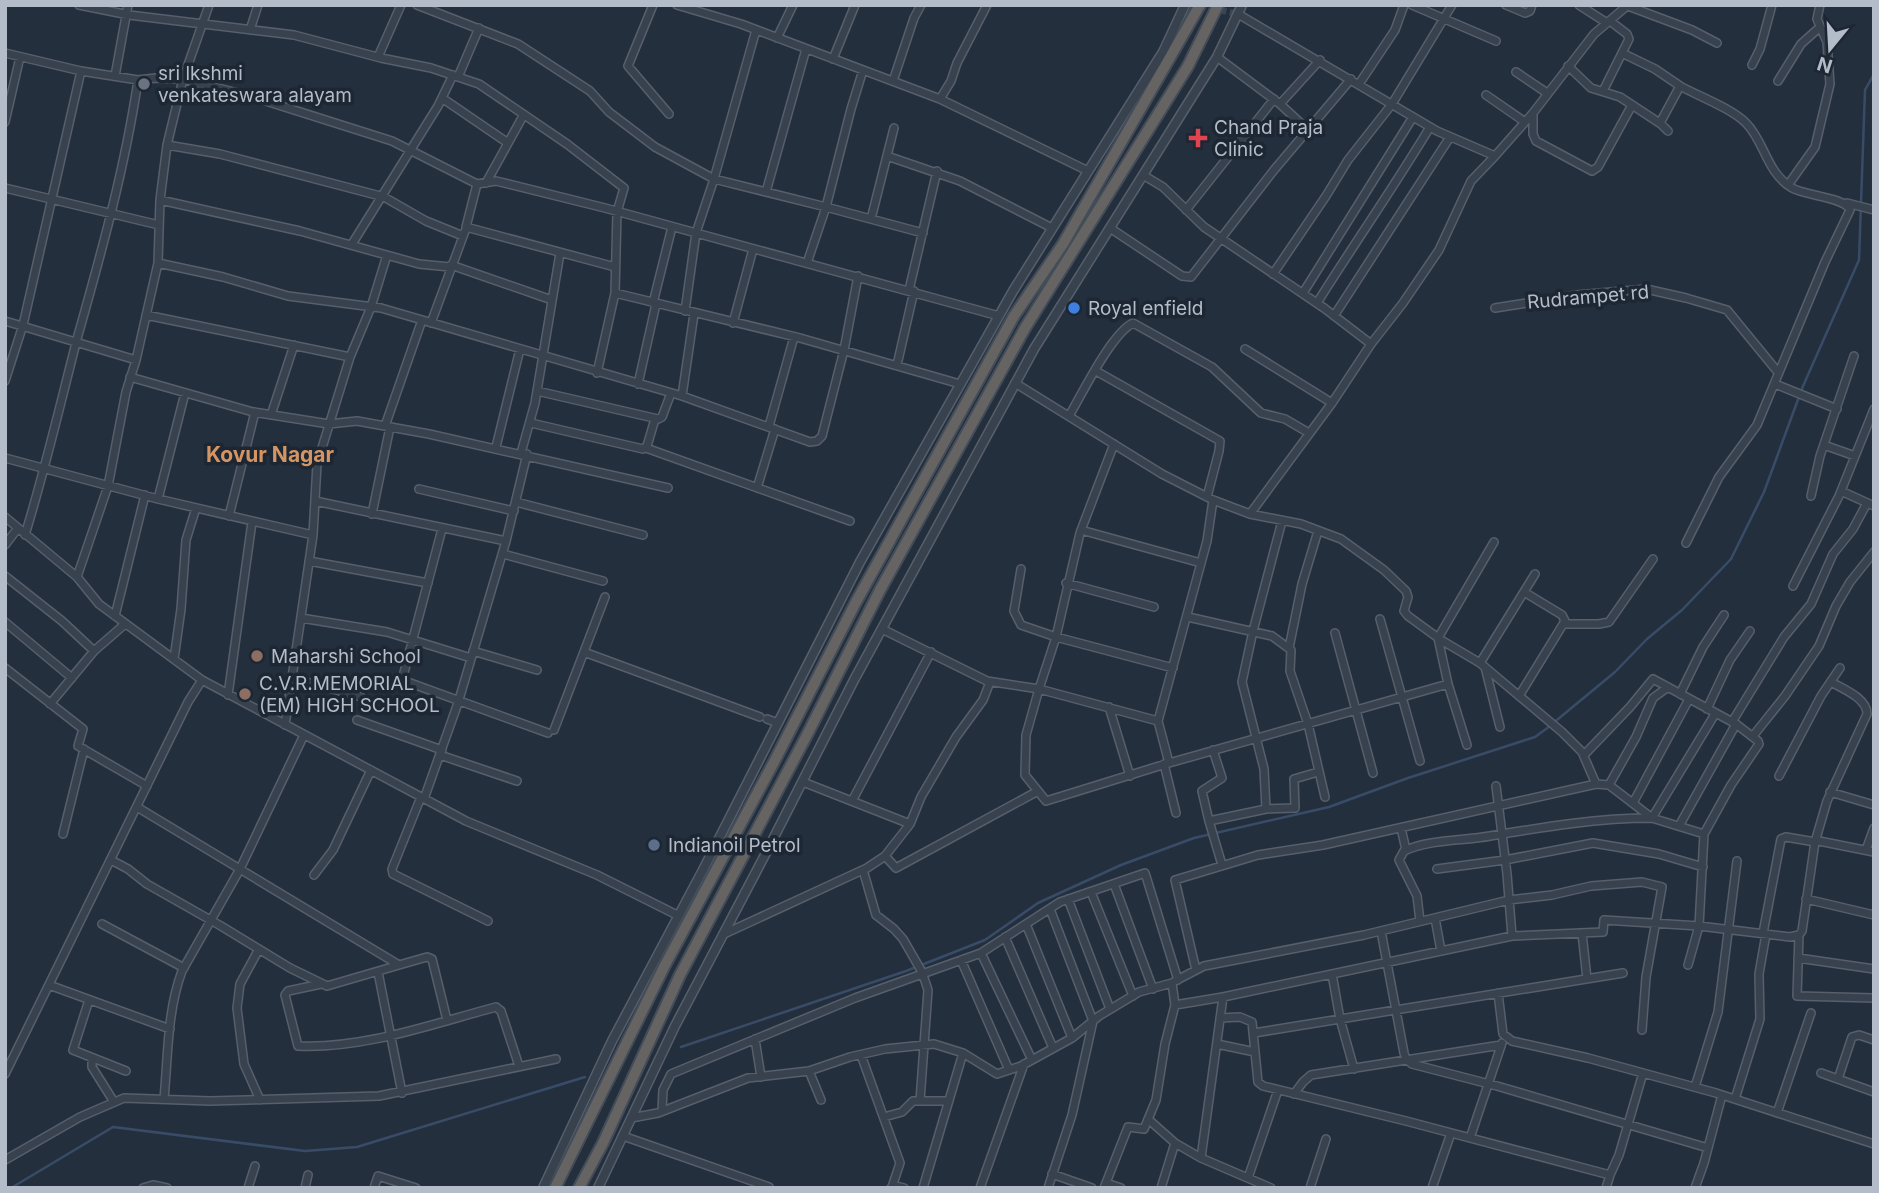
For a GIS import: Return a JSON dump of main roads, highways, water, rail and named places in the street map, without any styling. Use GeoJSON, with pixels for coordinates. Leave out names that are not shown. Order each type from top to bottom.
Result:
{"type":"FeatureCollection","features":[{"type":"Feature","properties":{"kind":"highway"},"geometry":{"type":"LineString","coordinates":[[555,1188],[665,965],[856,602],[1014,316],[1063,244],[1200,5]]}},
{"type":"Feature","properties":{"kind":"highway"},"geometry":{"type":"LineString","coordinates":[[579,1188],[603,1143],[680,975],[880,590],[1025,328],[1188,66],[1219,5]]}},
{"type":"Feature","properties":{"kind":"highway"},"geometry":{"type":"LineString","coordinates":[[729,819],[740,825]]}},
{"type":"Feature","properties":{"kind":"waterway"},"geometry":{"type":"LineString","coordinates":[[681,1047],[906,971],[985,940],[1038,903],[1121,865],[1194,838],[1329,807],[1535,737],[1546,729],[1615,672],[1647,639],[1682,610],[1731,559],[1764,492],[1803,386],[1859,260],[1865,90],[1874,74]]}},
{"type":"Feature","properties":{"kind":"waterway"},"geometry":{"type":"LineString","coordinates":[[11,1188],[113,1127],[305,1151],[357,1147],[585,1077]]}},
{"type":"Feature","properties":{"kind":"tunnel"},"geometry":{"type":"LineString","coordinates":[[1199,5],[1238,14]]}},
{"type":"Feature","properties":{"kind":"place","name":"sri lkshmi venkateswara alayam"},"geometry":{"type":"Point","coordinates":[144,84]}},
{"type":"Feature","properties":{"kind":"place","name":"Chand Praja Clinic"},"geometry":{"type":"Point","coordinates":[1198,138]}},
{"type":"Feature","properties":{"kind":"place","name":"Royal enfield"},"geometry":{"type":"Point","coordinates":[1074,308]}},
{"type":"Feature","properties":{"kind":"place","name":"Maharshi School"},"geometry":{"type":"Point","coordinates":[257,656]}},
{"type":"Feature","properties":{"kind":"place","name":"C.V.R.MEMORIAL (EM) HIGH SCHOOL"},"geometry":{"type":"Point","coordinates":[245,694]}},
{"type":"Feature","properties":{"kind":"place","name":"Indianoil Petrol"},"geometry":{"type":"Point","coordinates":[654,845]}},
{"type":"Feature","properties":{"kind":"district","name":"Kovur Nagar"},"geometry":{"type":"Point","coordinates":[270,454]}}]}
